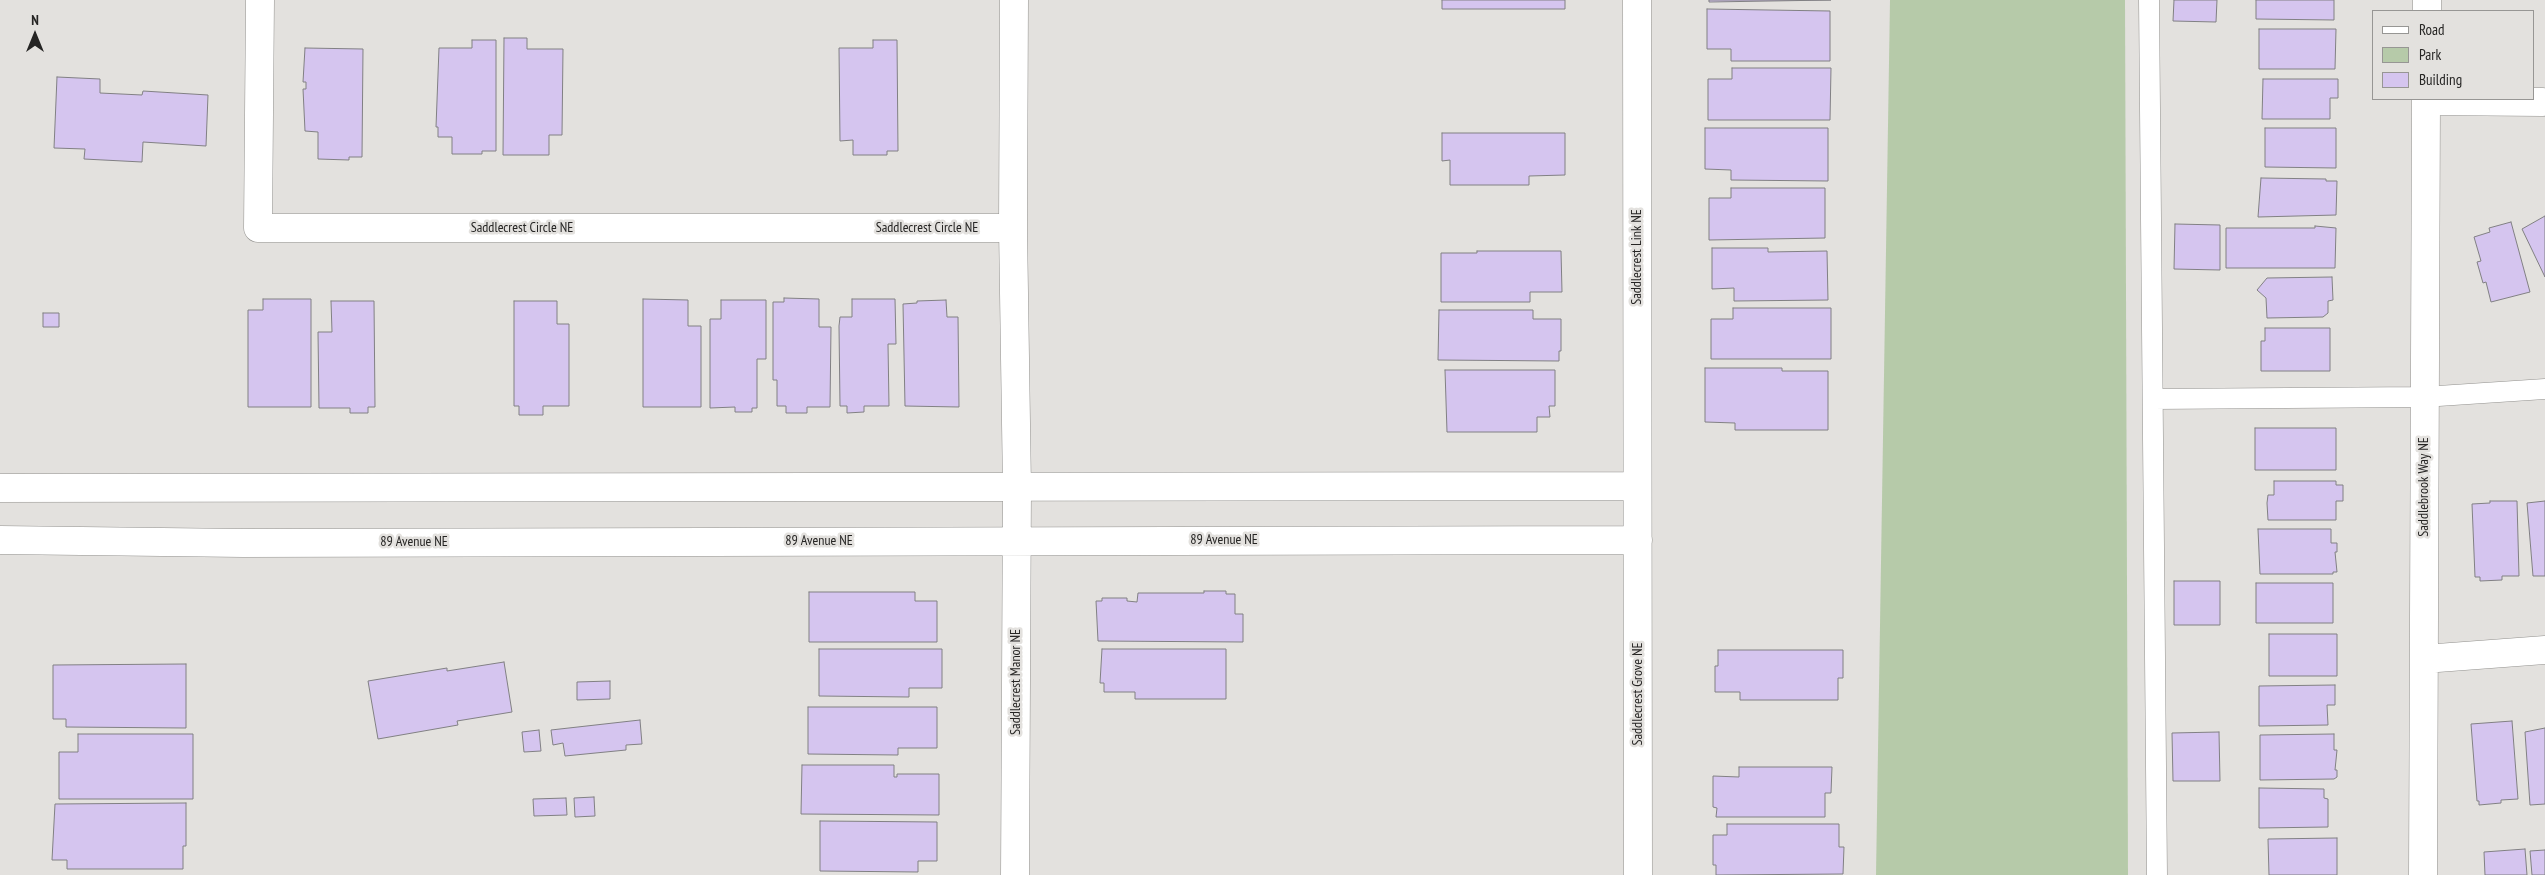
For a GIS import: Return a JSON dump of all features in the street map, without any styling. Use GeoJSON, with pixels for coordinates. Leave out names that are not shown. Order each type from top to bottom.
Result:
{"type":"FeatureCollection","features":[{"type":"Feature","properties":{"kind":"street","name":"Saddlecrest Circle NE"},"geometry":{"type":"LineString","coordinates":[[260,0],[258,228],[1012,228]]}},
{"type":"Feature","properties":{"kind":"street"},"geometry":{"type":"LineString","coordinates":[[1014,0],[1012,228],[1017,488]]}},
{"type":"Feature","properties":{"kind":"street","name":"Saddlecrest Link NE"},"geometry":{"type":"LineString","coordinates":[[1637,0],[1637,527]]}},
{"type":"Feature","properties":{"kind":"street"},"geometry":{"type":"LineString","coordinates":[[2426,100],[2543,102]]}},
{"type":"Feature","properties":{"kind":"street","name":"Saddlebrook Way NE"},"geometry":{"type":"LineString","coordinates":[[2423,875],[2426,100]]}},
{"type":"Feature","properties":{"kind":"street"},"geometry":{"type":"LineString","coordinates":[[0,488],[1637,486]]}},
{"type":"Feature","properties":{"kind":"street","name":"Saddlecrest Manor NE"},"geometry":{"type":"LineString","coordinates":[[1015,875],[1017,488]]}},
{"type":"Feature","properties":{"kind":"street","name":"89 Avenue NE"},"geometry":{"type":"LineString","coordinates":[[0,540],[243,543],[1017,540],[1637,527]]}},
{"type":"Feature","properties":{"kind":"street","name":"Saddlecrest Grove NE"},"geometry":{"type":"LineString","coordinates":[[1637,527],[1638,875]]}},
{"type":"Feature","properties":{"kind":"street"},"geometry":{"type":"LineString","coordinates":[[2424,660],[2545,650]]}},
{"type":"Feature","properties":{"kind":"lane"},"geometry":{"type":"LineString","coordinates":[[2149,0],[2157,875]]}},
{"type":"Feature","properties":{"kind":"lane"},"geometry":{"type":"LineString","coordinates":[[2153,399],[2424,397],[2545,389]]}},
{"type":"Feature","properties":{"kind":"green space"},"geometry":{"type":"Polygon","coordinates":[[[1890,0],[2125,0],[2128,875],[1876,875],[1890,0]]]}},
{"type":"Feature","properties":{"kind":"building"},"geometry":{"type":"Polygon","coordinates":[[[1442,0],[1565,0],[1565,9],[1442,9],[1442,0]]]}},
{"type":"Feature","properties":{"kind":"building"},"geometry":{"type":"Polygon","coordinates":[[[1709,0],[1831,0],[1709,2],[1709,0]]]}},
{"type":"Feature","properties":{"kind":"building"},"geometry":{"type":"Polygon","coordinates":[[[2174,0],[2217,0],[2216,22],[2173,21],[2174,0]]]}},
{"type":"Feature","properties":{"kind":"building"},"geometry":{"type":"Polygon","coordinates":[[[2256,0],[2334,0],[2334,20],[2256,19],[2256,0]]]}},
{"type":"Feature","properties":{"kind":"building"},"geometry":{"type":"Polygon","coordinates":[[[1707,9],[1830,11],[1830,61],[1731,61],[1731,49],[1707,49],[1707,9]]]}},
{"type":"Feature","properties":{"kind":"building"},"geometry":{"type":"Polygon","coordinates":[[[2259,29],[2336,29],[2335,69],[2259,69],[2259,29]]]}},
{"type":"Feature","properties":{"kind":"building"},"geometry":{"type":"Polygon","coordinates":[[[504,38],[527,38],[527,49],[563,49],[562,135],[549,135],[549,155],[503,155],[504,38]]]}},
{"type":"Feature","properties":{"kind":"building"},"geometry":{"type":"Polygon","coordinates":[[[472,40],[496,40],[496,151],[482,151],[482,154],[452,154],[452,137],[438,137],[438,127],[436,127],[439,48],[472,48],[472,40]]]}},
{"type":"Feature","properties":{"kind":"building"},"geometry":{"type":"Polygon","coordinates":[[[873,40],[897,40],[898,151],[887,151],[887,155],[853,155],[853,140],[840,141],[839,48],[873,48],[873,40]]]}},
{"type":"Feature","properties":{"kind":"building"},"geometry":{"type":"Polygon","coordinates":[[[305,48],[363,49],[362,157],[349,157],[349,160],[318,159],[318,132],[305,131],[303,89],[306,89],[306,82],[303,82],[305,48]]]}},
{"type":"Feature","properties":{"kind":"building"},"geometry":{"type":"Polygon","coordinates":[[[1732,68],[1831,68],[1830,120],[1708,120],[1708,79],[1732,79],[1732,68]]]}},
{"type":"Feature","properties":{"kind":"building"},"geometry":{"type":"Polygon","coordinates":[[[57,77],[100,79],[100,93],[142,95],[143,91],[208,95],[206,146],[143,142],[142,162],[84,159],[85,149],[54,148],[57,77]]]}},
{"type":"Feature","properties":{"kind":"building"},"geometry":{"type":"Polygon","coordinates":[[[2263,79],[2338,79],[2338,98],[2330,98],[2330,119],[2262,119],[2263,79]]]}},
{"type":"Feature","properties":{"kind":"building"},"geometry":{"type":"Polygon","coordinates":[[[1705,128],[1828,128],[1828,181],[1731,180],[1731,170],[1705,169],[1705,128]]]}},
{"type":"Feature","properties":{"kind":"building"},"geometry":{"type":"Polygon","coordinates":[[[2265,128],[2336,128],[2336,168],[2265,167],[2265,128]]]}},
{"type":"Feature","properties":{"kind":"building"},"geometry":{"type":"Polygon","coordinates":[[[1442,133],[1565,133],[1565,175],[1529,176],[1529,185],[1450,185],[1450,160],[1442,161],[1442,133]]]}},
{"type":"Feature","properties":{"kind":"building"},"geometry":{"type":"Polygon","coordinates":[[[2261,178],[2326,179],[2326,181],[2337,181],[2336,215],[2258,217],[2261,178]]]}},
{"type":"Feature","properties":{"kind":"building"},"geometry":{"type":"Polygon","coordinates":[[[1731,188],[1825,188],[1825,238],[1709,240],[1709,198],[1731,198],[1731,188]]]}},
{"type":"Feature","properties":{"kind":"building"},"geometry":{"type":"Polygon","coordinates":[[[2545,216],[2545,277],[2522,229],[2545,216]]]}},
{"type":"Feature","properties":{"kind":"building"},"geometry":{"type":"Polygon","coordinates":[[[2511,222],[2530,292],[2491,302],[2486,282],[2483,283],[2477,262],[2481,261],[2474,237],[2490,232],[2489,228],[2511,222]]]}},
{"type":"Feature","properties":{"kind":"building"},"geometry":{"type":"Polygon","coordinates":[[[2175,224],[2220,225],[2220,270],[2174,269],[2175,224]]]}},
{"type":"Feature","properties":{"kind":"building"},"geometry":{"type":"Polygon","coordinates":[[[2315,226],[2336,228],[2335,268],[2226,268],[2226,228],[2315,228],[2315,226]]]}},
{"type":"Feature","properties":{"kind":"building"},"geometry":{"type":"Polygon","coordinates":[[[1712,248],[1768,248],[1768,252],[1827,251],[1828,300],[1734,301],[1734,288],[1712,289],[1712,248]]]}},
{"type":"Feature","properties":{"kind":"building"},"geometry":{"type":"Polygon","coordinates":[[[1477,251],[1561,251],[1562,292],[1530,292],[1530,302],[1441,302],[1441,253],[1477,253],[1477,251]]]}},
{"type":"Feature","properties":{"kind":"building"},"geometry":{"type":"Polygon","coordinates":[[[2332,277],[2333,300],[2328,301],[2328,313],[2323,317],[2267,318],[2266,298],[2257,290],[2267,278],[2332,277]]]}},
{"type":"Feature","properties":{"kind":"building"},"geometry":{"type":"Polygon","coordinates":[[[784,298],[819,299],[819,327],[831,327],[830,407],[807,407],[807,413],[786,413],[786,406],[777,406],[777,380],[773,380],[773,302],[784,302],[784,298]]]}},
{"type":"Feature","properties":{"kind":"building"},"geometry":{"type":"Polygon","coordinates":[[[263,299],[311,299],[311,407],[248,407],[248,310],[263,310],[263,299]]]}},
{"type":"Feature","properties":{"kind":"building"},"geometry":{"type":"Polygon","coordinates":[[[643,299],[688,300],[688,326],[701,326],[701,407],[643,407],[643,299]]]}},
{"type":"Feature","properties":{"kind":"building"},"geometry":{"type":"Polygon","coordinates":[[[852,299],[895,299],[896,344],[888,344],[889,406],[864,406],[864,412],[847,413],[847,406],[840,406],[839,326],[840,317],[852,317],[852,299]]]}},
{"type":"Feature","properties":{"kind":"building"},"geometry":{"type":"Polygon","coordinates":[[[721,300],[766,300],[766,359],[757,359],[757,408],[752,408],[752,412],[735,412],[735,407],[710,408],[710,319],[721,319],[721,300]]]}},
{"type":"Feature","properties":{"kind":"building"},"geometry":{"type":"Polygon","coordinates":[[[946,300],[947,317],[958,317],[959,407],[905,406],[903,304],[917,303],[917,301],[946,300]]]}},
{"type":"Feature","properties":{"kind":"building"},"geometry":{"type":"Polygon","coordinates":[[[331,301],[374,301],[375,407],[368,407],[368,413],[350,413],[350,408],[319,408],[318,332],[332,332],[331,301]]]}},
{"type":"Feature","properties":{"kind":"building"},"geometry":{"type":"Polygon","coordinates":[[[514,301],[557,301],[557,324],[569,324],[569,406],[543,406],[543,415],[519,415],[519,406],[514,406],[514,301]]]}},
{"type":"Feature","properties":{"kind":"building"},"geometry":{"type":"Polygon","coordinates":[[[1733,308],[1831,308],[1831,359],[1711,359],[1711,319],[1733,319],[1733,308]]]}},
{"type":"Feature","properties":{"kind":"building"},"geometry":{"type":"Polygon","coordinates":[[[1439,310],[1533,310],[1533,319],[1561,319],[1561,351],[1559,351],[1559,361],[1438,360],[1439,310]]]}},
{"type":"Feature","properties":{"kind":"building"},"geometry":{"type":"Polygon","coordinates":[[[43,313],[59,313],[59,327],[43,327],[43,313]]]}},
{"type":"Feature","properties":{"kind":"building"},"geometry":{"type":"Polygon","coordinates":[[[2265,328],[2330,328],[2330,371],[2261,371],[2261,341],[2265,341],[2265,328]]]}},
{"type":"Feature","properties":{"kind":"building"},"geometry":{"type":"Polygon","coordinates":[[[1705,368],[1782,368],[1782,371],[1828,371],[1828,430],[1735,430],[1735,423],[1705,422],[1705,368]]]}},
{"type":"Feature","properties":{"kind":"building"},"geometry":{"type":"Polygon","coordinates":[[[1445,370],[1555,370],[1555,406],[1549,406],[1550,417],[1537,417],[1537,432],[1447,432],[1445,370]]]}},
{"type":"Feature","properties":{"kind":"building"},"geometry":{"type":"Polygon","coordinates":[[[2255,428],[2336,428],[2336,470],[2255,470],[2255,428]]]}},
{"type":"Feature","properties":{"kind":"building"},"geometry":{"type":"Polygon","coordinates":[[[2274,481],[2336,481],[2336,485],[2343,485],[2343,501],[2336,501],[2336,520],[2268,520],[2268,495],[2274,495],[2274,481]]]}},
{"type":"Feature","properties":{"kind":"building"},"geometry":{"type":"Polygon","coordinates":[[[2490,501],[2517,501],[2519,576],[2502,576],[2502,580],[2480,581],[2480,577],[2475,577],[2472,504],[2490,503],[2490,501]]]}},
{"type":"Feature","properties":{"kind":"building"},"geometry":{"type":"Polygon","coordinates":[[[2545,501],[2545,576],[2533,576],[2527,503],[2545,501]]]}},
{"type":"Feature","properties":{"kind":"building"},"geometry":{"type":"Polygon","coordinates":[[[2258,529],[2331,529],[2331,543],[2337,543],[2337,552],[2335,552],[2337,572],[2333,572],[2333,574],[2260,574],[2258,529]]]}},
{"type":"Feature","properties":{"kind":"building"},"geometry":{"type":"Polygon","coordinates":[[[2174,581],[2220,581],[2220,625],[2174,625],[2174,581]]]}},
{"type":"Feature","properties":{"kind":"building"},"geometry":{"type":"Polygon","coordinates":[[[2256,583],[2333,583],[2333,623],[2256,623],[2256,583]]]}},
{"type":"Feature","properties":{"kind":"building"},"geometry":{"type":"Polygon","coordinates":[[[1204,591],[1226,591],[1226,594],[1235,594],[1235,614],[1243,614],[1243,642],[1098,641],[1096,601],[1102,601],[1102,598],[1127,598],[1127,601],[1137,602],[1138,593],[1204,593],[1204,591]]]}},
{"type":"Feature","properties":{"kind":"building"},"geometry":{"type":"Polygon","coordinates":[[[809,592],[915,592],[915,601],[937,601],[937,642],[809,642],[809,592]]]}},
{"type":"Feature","properties":{"kind":"building"},"geometry":{"type":"Polygon","coordinates":[[[2269,634],[2337,634],[2337,676],[2269,676],[2269,634]]]}},
{"type":"Feature","properties":{"kind":"building"},"geometry":{"type":"Polygon","coordinates":[[[819,649],[942,649],[942,688],[909,688],[909,697],[819,696],[819,649]]]}},
{"type":"Feature","properties":{"kind":"building"},"geometry":{"type":"Polygon","coordinates":[[[1102,649],[1226,649],[1226,699],[1135,699],[1135,692],[1104,692],[1104,683],[1100,683],[1102,649]]]}},
{"type":"Feature","properties":{"kind":"building"},"geometry":{"type":"Polygon","coordinates":[[[1718,650],[1843,650],[1843,678],[1838,678],[1838,700],[1740,700],[1740,692],[1715,692],[1715,666],[1718,666],[1718,650]]]}},
{"type":"Feature","properties":{"kind":"building"},"geometry":{"type":"Polygon","coordinates":[[[504,662],[512,712],[457,721],[458,725],[378,739],[368,681],[447,668],[447,671],[504,662]]]}},
{"type":"Feature","properties":{"kind":"building"},"geometry":{"type":"Polygon","coordinates":[[[186,664],[186,728],[66,727],[66,719],[53,719],[53,665],[186,664]]]}},
{"type":"Feature","properties":{"kind":"building"},"geometry":{"type":"Polygon","coordinates":[[[610,681],[610,699],[577,700],[577,682],[610,681]]]}},
{"type":"Feature","properties":{"kind":"building"},"geometry":{"type":"Polygon","coordinates":[[[2335,685],[2335,705],[2327,705],[2328,725],[2259,726],[2259,686],[2335,685]]]}},
{"type":"Feature","properties":{"kind":"building"},"geometry":{"type":"Polygon","coordinates":[[[808,707],[937,707],[937,748],[898,748],[898,755],[808,754],[808,707]]]}},
{"type":"Feature","properties":{"kind":"building"},"geometry":{"type":"Polygon","coordinates":[[[640,720],[642,744],[626,745],[626,750],[565,756],[563,743],[553,745],[551,730],[640,720]]]}},
{"type":"Feature","properties":{"kind":"building"},"geometry":{"type":"Polygon","coordinates":[[[2512,721],[2518,799],[2501,800],[2501,803],[2479,805],[2479,801],[2477,801],[2471,724],[2512,721]]]}},
{"type":"Feature","properties":{"kind":"building"},"geometry":{"type":"Polygon","coordinates":[[[2545,728],[2545,804],[2530,805],[2525,732],[2545,728]]]}},
{"type":"Feature","properties":{"kind":"building"},"geometry":{"type":"Polygon","coordinates":[[[539,730],[541,751],[524,752],[522,732],[539,730]]]}},
{"type":"Feature","properties":{"kind":"building"},"geometry":{"type":"Polygon","coordinates":[[[2219,732],[2220,781],[2173,781],[2172,733],[2219,732]]]}},
{"type":"Feature","properties":{"kind":"building"},"geometry":{"type":"Polygon","coordinates":[[[78,734],[193,734],[193,799],[59,799],[59,752],[78,752],[78,734]]]}},
{"type":"Feature","properties":{"kind":"building"},"geometry":{"type":"Polygon","coordinates":[[[2334,734],[2334,750],[2337,750],[2335,770],[2337,770],[2337,777],[2334,779],[2260,780],[2260,735],[2334,734]]]}},
{"type":"Feature","properties":{"kind":"building"},"geometry":{"type":"Polygon","coordinates":[[[802,765],[894,765],[894,777],[897,777],[897,774],[939,774],[939,815],[801,814],[802,765]]]}},
{"type":"Feature","properties":{"kind":"building"},"geometry":{"type":"Polygon","coordinates":[[[1739,767],[1832,767],[1831,793],[1825,793],[1825,817],[1716,817],[1717,808],[1713,807],[1713,776],[1739,777],[1739,767]]]}},
{"type":"Feature","properties":{"kind":"building"},"geometry":{"type":"Polygon","coordinates":[[[2259,788],[2324,789],[2324,798],[2328,799],[2328,827],[2259,828],[2259,788]]]}},
{"type":"Feature","properties":{"kind":"building"},"geometry":{"type":"Polygon","coordinates":[[[594,797],[595,816],[575,817],[574,798],[594,797]]]}},
{"type":"Feature","properties":{"kind":"building"},"geometry":{"type":"Polygon","coordinates":[[[566,798],[567,815],[534,816],[533,799],[566,798]]]}},
{"type":"Feature","properties":{"kind":"building"},"geometry":{"type":"Polygon","coordinates":[[[186,803],[186,846],[183,846],[183,869],[67,869],[67,860],[52,860],[55,804],[186,803]]]}},
{"type":"Feature","properties":{"kind":"building"},"geometry":{"type":"Polygon","coordinates":[[[820,821],[937,822],[937,861],[918,861],[918,872],[820,871],[820,821]]]}},
{"type":"Feature","properties":{"kind":"building"},"geometry":{"type":"Polygon","coordinates":[[[1727,824],[1839,824],[1839,847],[1844,847],[1843,874],[1716,875],[1716,865],[1713,865],[1713,835],[1727,835],[1727,824]]]}},
{"type":"Feature","properties":{"kind":"building"},"geometry":{"type":"Polygon","coordinates":[[[2337,838],[2337,875],[2269,875],[2268,839],[2337,838]]]}},
{"type":"Feature","properties":{"kind":"building"},"geometry":{"type":"Polygon","coordinates":[[[2525,849],[2527,875],[2485,875],[2484,852],[2525,849]]]}},
{"type":"Feature","properties":{"kind":"building"},"geometry":{"type":"Polygon","coordinates":[[[2545,850],[2545,875],[2532,875],[2530,851],[2545,850]]]}}]}
